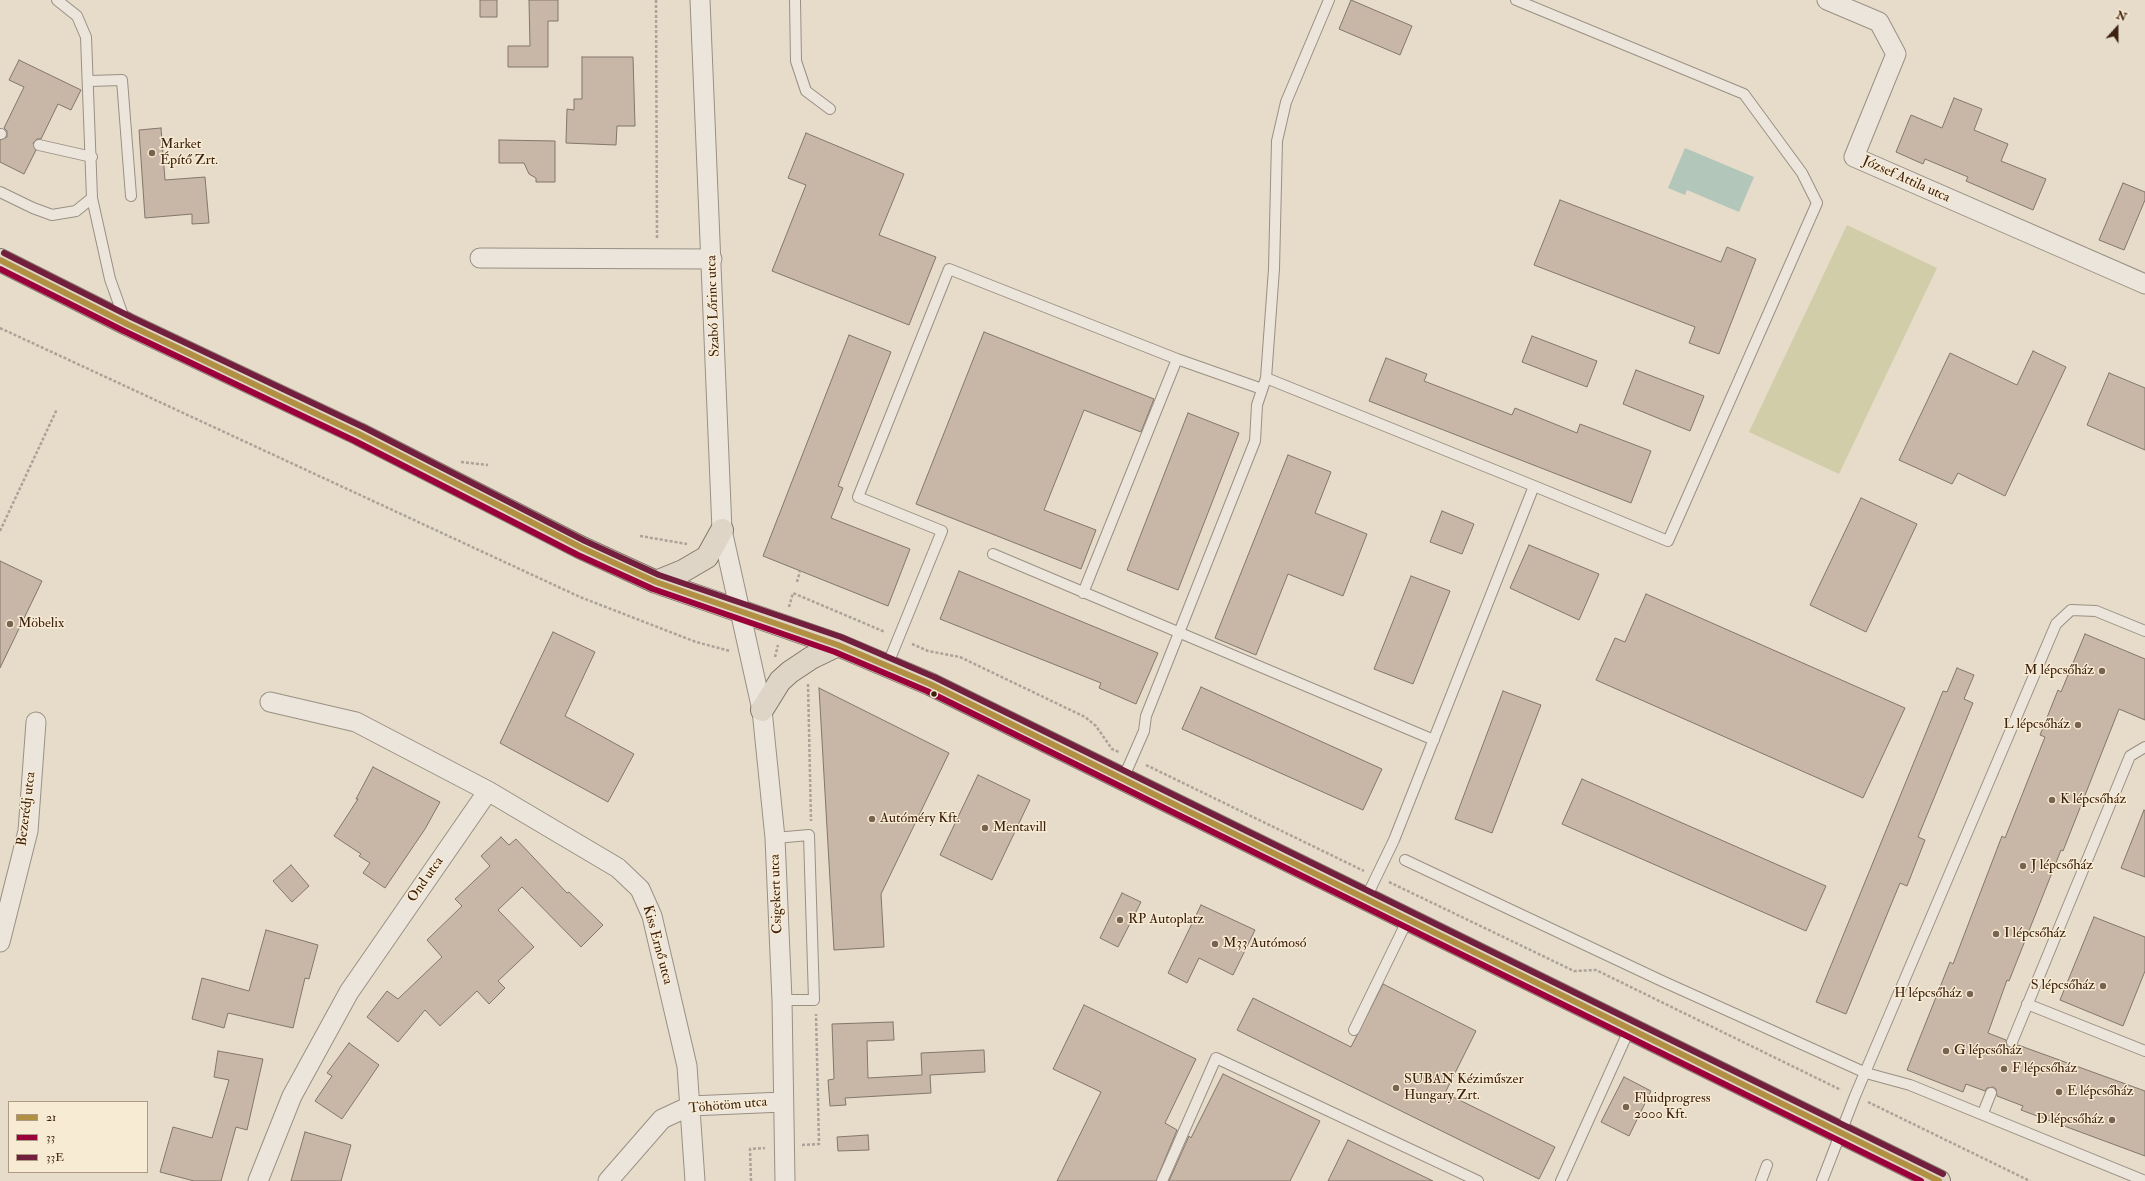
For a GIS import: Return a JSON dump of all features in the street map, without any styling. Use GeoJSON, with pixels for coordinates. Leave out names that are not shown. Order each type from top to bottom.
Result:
{"type":"FeatureCollection","features":[{"type":"Feature","properties":{"kind":"main road"},"geometry":{"type":"LineString","coordinates":[[0,260],[127,324],[359,434],[582,548],[656,582],[838,645],[930,684],[1939,1181]]}},
{"type":"Feature","properties":{"kind":"main road"},"geometry":{"type":"LineString","coordinates":[[656,582],[683,571],[707,557],[722,530]]}},
{"type":"Feature","properties":{"kind":"main road"},"geometry":{"type":"LineString","coordinates":[[762,710],[780,681],[790,672],[811,658],[838,645]]}},
{"type":"Feature","properties":{"kind":"street","name":"Szabó Lőrinc utca"},"geometry":{"type":"LineString","coordinates":[[700,0],[712,259],[722,530],[739,611]]}},
{"type":"Feature","properties":{"kind":"street","name":"József Attila utca"},"geometry":{"type":"LineString","coordinates":[[1827,0],[1879,22],[1896,54],[1854,157],[2145,284]]}},
{"type":"Feature","properties":{"kind":"street"},"geometry":{"type":"LineString","coordinates":[[480,258],[712,259]]}},
{"type":"Feature","properties":{"kind":"street","name":"Csigekert utca"},"geometry":{"type":"LineString","coordinates":[[739,611],[762,710],[775,838],[782,1000],[785,1181]]}},
{"type":"Feature","properties":{"kind":"street"},"geometry":{"type":"LineString","coordinates":[[270,702],[356,722],[488,791]]}},
{"type":"Feature","properties":{"kind":"street","name":"Bezerédj utca"},"geometry":{"type":"LineString","coordinates":[[0,942],[28,831],[36,722]]}},
{"type":"Feature","properties":{"kind":"street","name":"Kiss Ernő utca"},"geometry":{"type":"LineString","coordinates":[[488,791],[618,868],[640,889],[652,916],[687,1066],[695,1181]]}},
{"type":"Feature","properties":{"kind":"street","name":"Ond utca"},"geometry":{"type":"LineString","coordinates":[[258,1181],[292,1096],[349,992],[488,791]]}},
{"type":"Feature","properties":{"kind":"street","name":"Töhötöm utca"},"geometry":{"type":"LineString","coordinates":[[608,1181],[662,1119],[690,1106],[783,1102]]}},
{"type":"Feature","properties":{"kind":"lane"},"geometry":{"type":"LineString","coordinates":[[56,0],[77,16],[86,37],[92,157],[92,198],[110,279],[127,324]]}},
{"type":"Feature","properties":{"kind":"lane"},"geometry":{"type":"LineString","coordinates":[[796,0],[796,61],[806,91],[830,109]]}},
{"type":"Feature","properties":{"kind":"lane"},"geometry":{"type":"LineString","coordinates":[[1123,778],[1144,730],[1146,716],[1178,633],[1256,441],[1257,405],[1266,378],[1274,269],[1277,141],[1286,102],[1329,0]]}},
{"type":"Feature","properties":{"kind":"lane"},"geometry":{"type":"LineString","coordinates":[[1266,378],[1668,541],[1816,203],[1802,174],[1744,94],[1516,0]]}},
{"type":"Feature","properties":{"kind":"lane"},"geometry":{"type":"LineString","coordinates":[[89,81],[122,80],[131,196]]}},
{"type":"Feature","properties":{"kind":"lane"},"geometry":{"type":"LineString","coordinates":[[39,145],[92,157]]}},
{"type":"Feature","properties":{"kind":"lane"},"geometry":{"type":"LineString","coordinates":[[0,192],[33,208],[52,214],[76,211],[92,198]]}},
{"type":"Feature","properties":{"kind":"lane"},"geometry":{"type":"LineString","coordinates":[[887,666],[942,531],[858,498],[949,269],[1177,359],[1262,389]]}},
{"type":"Feature","properties":{"kind":"lane"},"geometry":{"type":"LineString","coordinates":[[1083,593],[1177,359]]}},
{"type":"Feature","properties":{"kind":"lane"},"geometry":{"type":"LineString","coordinates":[[1366,898],[1377,877],[1434,740],[1534,486]]}},
{"type":"Feature","properties":{"kind":"lane"},"geometry":{"type":"LineString","coordinates":[[994,554],[1083,593],[1434,740]]}},
{"type":"Feature","properties":{"kind":"lane"},"geometry":{"type":"LineString","coordinates":[[1822,1181],[1855,1096],[2056,624],[2071,610],[2096,611],[2145,631]]}},
{"type":"Feature","properties":{"kind":"lane"},"geometry":{"type":"LineString","coordinates":[[2012,1042],[2130,756],[2145,747]]}},
{"type":"Feature","properties":{"kind":"lane"},"geometry":{"type":"LineString","coordinates":[[775,838],[808,836],[814,1000],[782,1000]]}},
{"type":"Feature","properties":{"kind":"lane"},"geometry":{"type":"LineString","coordinates":[[1405,860],[1662,981],[1866,1073],[1910,1085],[2145,1181]]}},
{"type":"Feature","properties":{"kind":"lane"},"geometry":{"type":"LineString","coordinates":[[1354,1030],[1408,919]]}},
{"type":"Feature","properties":{"kind":"lane"},"geometry":{"type":"LineString","coordinates":[[2027,1004],[2145,1051]]}},
{"type":"Feature","properties":{"kind":"lane"},"geometry":{"type":"LineString","coordinates":[[1561,1181],[1630,1028]]}},
{"type":"Feature","properties":{"kind":"lane"},"geometry":{"type":"LineString","coordinates":[[1162,1181],[1216,1058],[1478,1181]]}},
{"type":"Feature","properties":{"kind":"lane"},"geometry":{"type":"LineString","coordinates":[[1983,1114],[1991,1093]]}},
{"type":"Feature","properties":{"kind":"lane"},"geometry":{"type":"LineString","coordinates":[[1761,1181],[1767,1165]]}},
{"type":"Feature","properties":{"kind":"path"},"geometry":{"type":"LineString","coordinates":[[656,0],[657,259]]}},
{"type":"Feature","properties":{"kind":"path"},"geometry":{"type":"LineString","coordinates":[[0,328],[580,597],[696,642],[750,657],[775,660]]}},
{"type":"Feature","properties":{"kind":"path"},"geometry":{"type":"LineString","coordinates":[[0,530],[57,409]]}},
{"type":"Feature","properties":{"kind":"path"},"geometry":{"type":"LineString","coordinates":[[640,536],[693,546]]}},
{"type":"Feature","properties":{"kind":"path"},"geometry":{"type":"LineString","coordinates":[[797,582],[800,571]]}},
{"type":"Feature","properties":{"kind":"path"},"geometry":{"type":"LineString","coordinates":[[928,651],[960,657],[1086,717],[1096,726],[1112,748],[1377,877],[1574,971],[1596,970],[2030,1181]]}},
{"type":"Feature","properties":{"kind":"shaded area"},"geometry":{"type":"Polygon","coordinates":[[[1685,148],[1754,177],[1739,212],[1687,190],[1685,195],[1668,188],[1685,148]]]}},
{"type":"Feature","properties":{"kind":"shaded area"},"geometry":{"type":"Polygon","coordinates":[[[1847,225],[1937,268],[1839,474],[1749,432],[1847,225]]]}},
{"type":"Feature","properties":{"kind":"building"},"geometry":{"type":"Polygon","coordinates":[[[480,0],[497,0],[497,17],[480,17],[480,0]]]}},
{"type":"Feature","properties":{"kind":"building"},"geometry":{"type":"Polygon","coordinates":[[[529,0],[558,0],[558,21],[548,21],[548,67],[508,67],[508,46],[530,46],[529,0]]]}},
{"type":"Feature","properties":{"kind":"building"},"geometry":{"type":"Polygon","coordinates":[[[1351,0],[1412,26],[1400,55],[1339,29],[1351,0]]]}},
{"type":"Feature","properties":{"kind":"building"},"geometry":{"type":"Polygon","coordinates":[[[582,57],[633,57],[635,126],[617,126],[616,145],[566,143],[567,109],[574,110],[574,99],[582,99],[582,57]]]}},
{"type":"Feature","properties":{"kind":"building"},"geometry":{"type":"Polygon","coordinates":[[[19,60],[81,90],[71,110],[58,104],[41,139],[37,139],[33,143],[36,150],[24,174],[0,162],[0,140],[7,137],[7,131],[4,128],[24,87],[9,80],[19,60]]]}},
{"type":"Feature","properties":{"kind":"building"},"geometry":{"type":"Polygon","coordinates":[[[1954,98],[1982,109],[1974,130],[2008,144],[2001,161],[2046,179],[2033,210],[1966,181],[1968,177],[1925,159],[1923,164],[1896,152],[1911,115],[1942,128],[1954,98]]]}},
{"type":"Feature","properties":{"kind":"building","name":"Market Építő Zrt."},"geometry":{"type":"Polygon","coordinates":[[[161,128],[165,180],[205,177],[209,223],[192,224],[192,214],[145,218],[139,130],[161,128]]]}},
{"type":"Feature","properties":{"kind":"building"},"geometry":{"type":"Polygon","coordinates":[[[806,133],[904,174],[879,235],[936,257],[909,325],[772,271],[806,185],[788,178],[806,133]]]}},
{"type":"Feature","properties":{"kind":"building"},"geometry":{"type":"Polygon","coordinates":[[[499,140],[555,141],[555,182],[536,182],[536,178],[529,174],[524,163],[499,163],[499,140]]]}},
{"type":"Feature","properties":{"kind":"building"},"geometry":{"type":"Polygon","coordinates":[[[2123,183],[2145,192],[2145,200],[2124,250],[2099,240],[2123,183]]]}},
{"type":"Feature","properties":{"kind":"building"},"geometry":{"type":"Polygon","coordinates":[[[1560,200],[1721,262],[1727,247],[1756,259],[1719,354],[1689,343],[1695,327],[1534,265],[1560,200]]]}},
{"type":"Feature","properties":{"kind":"building"},"geometry":{"type":"Polygon","coordinates":[[[984,332],[1154,399],[1141,432],[1084,410],[1044,510],[1096,530],[1081,569],[916,504],[984,332]]]}},
{"type":"Feature","properties":{"kind":"building"},"geometry":{"type":"Polygon","coordinates":[[[849,335],[891,352],[838,486],[843,488],[831,518],[910,549],[888,606],[763,556],[849,335]]]}},
{"type":"Feature","properties":{"kind":"building"},"geometry":{"type":"Polygon","coordinates":[[[1532,336],[1597,361],[1587,387],[1522,362],[1532,336]]]}},
{"type":"Feature","properties":{"kind":"building"},"geometry":{"type":"Polygon","coordinates":[[[2033,351],[2066,367],[2005,496],[1958,473],[1952,484],[1899,460],[1950,353],[2017,385],[2033,351]]]}},
{"type":"Feature","properties":{"kind":"building"},"geometry":{"type":"Polygon","coordinates":[[[1386,358],[1427,374],[1424,381],[1512,415],[1515,408],[1577,433],[1580,424],[1651,451],[1631,503],[1369,401],[1386,358]]]}},
{"type":"Feature","properties":{"kind":"building"},"geometry":{"type":"Polygon","coordinates":[[[1636,370],[1704,396],[1690,431],[1623,404],[1636,370]]]}},
{"type":"Feature","properties":{"kind":"building"},"geometry":{"type":"Polygon","coordinates":[[[2109,373],[2145,388],[2145,450],[2087,425],[2109,373]]]}},
{"type":"Feature","properties":{"kind":"building"},"geometry":{"type":"Polygon","coordinates":[[[1188,413],[1239,433],[1178,590],[1127,570],[1188,413]]]}},
{"type":"Feature","properties":{"kind":"building"},"geometry":{"type":"Polygon","coordinates":[[[1288,455],[1331,472],[1315,513],[1367,534],[1343,596],[1288,574],[1256,655],[1215,638],[1288,455]]]}},
{"type":"Feature","properties":{"kind":"building"},"geometry":{"type":"Polygon","coordinates":[[[1861,498],[1917,524],[1866,632],[1810,605],[1861,498]]]}},
{"type":"Feature","properties":{"kind":"building"},"geometry":{"type":"Polygon","coordinates":[[[1442,511],[1474,524],[1462,554],[1430,542],[1442,511]]]}},
{"type":"Feature","properties":{"kind":"building"},"geometry":{"type":"Polygon","coordinates":[[[1529,545],[1599,574],[1579,620],[1510,588],[1529,545]]]}},
{"type":"Feature","properties":{"kind":"building","name":"Möbelix"},"geometry":{"type":"Polygon","coordinates":[[[0,561],[42,581],[0,668],[0,561]]]}},
{"type":"Feature","properties":{"kind":"building"},"geometry":{"type":"Polygon","coordinates":[[[959,571],[1158,653],[1136,704],[1099,688],[1101,683],[940,619],[959,571]]]}},
{"type":"Feature","properties":{"kind":"building"},"geometry":{"type":"Polygon","coordinates":[[[1411,576],[1450,591],[1413,684],[1374,669],[1411,576]]]}},
{"type":"Feature","properties":{"kind":"building"},"geometry":{"type":"Polygon","coordinates":[[[1646,594],[1905,708],[1863,798],[1596,680],[1615,638],[1625,642],[1646,594]]]}},
{"type":"Feature","properties":{"kind":"building"},"geometry":{"type":"Polygon","coordinates":[[[553,632],[595,652],[565,716],[634,754],[608,802],[500,743],[553,632]]]}},
{"type":"Feature","properties":{"kind":"building"},"geometry":{"type":"Polygon","coordinates":[[[2085,634],[2145,659],[2145,720],[2119,709],[2063,851],[2061,850],[2009,981],[2007,980],[1988,1033],[2006,1040],[2007,1046],[2010,1048],[2018,1045],[2145,1091],[2145,1156],[2021,1110],[2023,1106],[1997,1096],[1996,1089],[1993,1087],[1987,1088],[1985,1091],[1966,1084],[1963,1092],[1907,1070],[1950,962],[1953,964],[2002,836],[2005,838],[2045,737],[2040,735],[2058,690],[2061,692],[2085,634]]]}},
{"type":"Feature","properties":{"kind":"building"},"geometry":{"type":"Polygon","coordinates":[[[1957,668],[1974,675],[1964,699],[1973,703],[1918,837],[1925,840],[1907,886],[1900,883],[1846,1014],[1816,1002],[1943,691],[1947,692],[1957,668]]]}},
{"type":"Feature","properties":{"kind":"building"},"geometry":{"type":"Polygon","coordinates":[[[1201,687],[1382,769],[1363,810],[1182,729],[1201,687]]]}},
{"type":"Feature","properties":{"kind":"building","name":"Autóméry Kft."},"geometry":{"type":"Polygon","coordinates":[[[819,688],[949,753],[881,894],[884,947],[834,950],[819,688]]]}},
{"type":"Feature","properties":{"kind":"building"},"geometry":{"type":"Polygon","coordinates":[[[1503,691],[1541,705],[1492,833],[1455,819],[1503,691]]]}},
{"type":"Feature","properties":{"kind":"building"},"geometry":{"type":"Polygon","coordinates":[[[373,767],[440,802],[425,829],[385,888],[363,873],[370,863],[359,856],[361,854],[334,836],[358,799],[356,799],[373,767]]]}},
{"type":"Feature","properties":{"kind":"building","name":"Mentavill"},"geometry":{"type":"Polygon","coordinates":[[[978,775],[1030,800],[992,880],[940,855],[978,775]]]}},
{"type":"Feature","properties":{"kind":"building"},"geometry":{"type":"Polygon","coordinates":[[[1582,779],[1826,886],[1806,931],[1562,824],[1582,779]]]}},
{"type":"Feature","properties":{"kind":"building"},"geometry":{"type":"Polygon","coordinates":[[[2144,810],[2145,811],[2145,877],[2121,868],[2144,810]]]}},
{"type":"Feature","properties":{"kind":"building"},"geometry":{"type":"Polygon","coordinates":[[[501,837],[509,845],[516,839],[567,893],[569,892],[603,925],[581,947],[522,887],[498,910],[534,947],[498,981],[505,988],[489,1004],[477,991],[440,1026],[425,1010],[398,1042],[367,1017],[387,991],[398,999],[442,957],[427,940],[462,906],[455,899],[490,866],[481,856],[501,837]]]}},
{"type":"Feature","properties":{"kind":"building"},"geometry":{"type":"Polygon","coordinates":[[[291,865],[309,886],[292,902],[273,881],[291,865]]]}},
{"type":"Feature","properties":{"kind":"building","name":"RP Autoplatz"},"geometry":{"type":"Polygon","coordinates":[[[1122,893],[1141,902],[1118,947],[1100,938],[1122,893]]]}},
{"type":"Feature","properties":{"kind":"building","name":"M33 Autómosó"},"geometry":{"type":"Polygon","coordinates":[[[1201,905],[1255,930],[1233,975],[1199,958],[1187,983],[1168,973],[1201,905]]]}},
{"type":"Feature","properties":{"kind":"building","name":"S lépcsőház"},"geometry":{"type":"Polygon","coordinates":[[[2094,917],[2145,937],[2145,971],[2123,1026],[2060,1000],[2094,917]]]}},
{"type":"Feature","properties":{"kind":"building"},"geometry":{"type":"Polygon","coordinates":[[[266,930],[318,945],[309,979],[305,978],[293,1028],[228,1013],[224,1028],[192,1019],[202,978],[249,991],[266,930]]]}},
{"type":"Feature","properties":{"kind":"building","name":"SUBAN Kéziműszer Hungary Zrt."},"geometry":{"type":"Polygon","coordinates":[[[1383,984],[1476,1031],[1445,1093],[1555,1147],[1539,1179],[1237,1030],[1253,998],[1351,1047],[1383,984]]]}},
{"type":"Feature","properties":{"kind":"building"},"geometry":{"type":"Polygon","coordinates":[[[1084,1005],[1196,1059],[1165,1123],[1177,1130],[1156,1181],[1057,1181],[1101,1092],[1053,1069],[1084,1005]]]}},
{"type":"Feature","properties":{"kind":"building"},"geometry":{"type":"Polygon","coordinates":[[[893,1022],[894,1040],[867,1041],[868,1078],[922,1075],[921,1053],[984,1050],[985,1072],[930,1075],[931,1093],[845,1098],[846,1105],[830,1106],[828,1080],[834,1079],[832,1024],[893,1022]]]}},
{"type":"Feature","properties":{"kind":"building"},"geometry":{"type":"Polygon","coordinates":[[[349,1043],[379,1065],[342,1119],[315,1101],[332,1076],[327,1073],[349,1043]]]}},
{"type":"Feature","properties":{"kind":"building"},"geometry":{"type":"Polygon","coordinates":[[[218,1051],[263,1059],[247,1130],[236,1127],[221,1181],[194,1181],[160,1172],[173,1127],[212,1138],[229,1080],[214,1077],[218,1051]]]}},
{"type":"Feature","properties":{"kind":"building"},"geometry":{"type":"Polygon","coordinates":[[[1223,1074],[1320,1121],[1290,1181],[1169,1181],[1189,1136],[1191,1138],[1223,1074]]]}},
{"type":"Feature","properties":{"kind":"building","name":"Fluidprogress 2000 Kft."},"geometry":{"type":"Polygon","coordinates":[[[1624,1077],[1651,1091],[1629,1136],[1601,1122],[1624,1077]]]}},
{"type":"Feature","properties":{"kind":"building"},"geometry":{"type":"Polygon","coordinates":[[[305,1132],[351,1145],[341,1181],[291,1181],[305,1132]]]}},
{"type":"Feature","properties":{"kind":"building"},"geometry":{"type":"Polygon","coordinates":[[[868,1135],[869,1150],[838,1151],[837,1137],[868,1135]]]}},
{"type":"Feature","properties":{"kind":"building"},"geometry":{"type":"Polygon","coordinates":[[[1348,1140],[1433,1181],[1328,1181],[1348,1140]]]}},
{"type":"Feature","properties":{"kind":"transit line","name":"33E"},"geometry":{"type":"LineString","coordinates":[[4,253],[131,317],[363,427],[585,541],[659,575],[841,637],[934,677],[1943,1174]]}},
{"type":"Feature","properties":{"kind":"transit line","name":"21"},"geometry":{"type":"LineString","coordinates":[[0,260],[127,324],[359,434],[582,548],[656,582],[838,645],[930,684],[1939,1181]]}},
{"type":"Feature","properties":{"kind":"transit line","name":"33"},"geometry":{"type":"LineString","coordinates":[[0,269],[124,331],[355,441],[578,555],[653,589],[835,652],[927,691],[1921,1181]]}},
{"type":"Feature","properties":{"kind":"place","name":"Market Építő Zrt."},"geometry":{"type":"Point","coordinates":[152,153]}},
{"type":"Feature","properties":{"kind":"place","name":"Möbelix"},"geometry":{"type":"Point","coordinates":[10,624]}},
{"type":"Feature","properties":{"kind":"place","name":"M lépcsőház"},"geometry":{"type":"Point","coordinates":[2102,671]}},
{"type":"Feature","properties":{"kind":"place","name":"L lépcsőház"},"geometry":{"type":"Point","coordinates":[2078,725]}},
{"type":"Feature","properties":{"kind":"place","name":"K lépcsőház"},"geometry":{"type":"Point","coordinates":[2052,800]}},
{"type":"Feature","properties":{"kind":"place","name":"Autóméry Kft."},"geometry":{"type":"Point","coordinates":[872,819]}},
{"type":"Feature","properties":{"kind":"place","name":"Mentavill"},"geometry":{"type":"Point","coordinates":[985,828]}},
{"type":"Feature","properties":{"kind":"place","name":"J lépcsőház"},"geometry":{"type":"Point","coordinates":[2023,866]}},
{"type":"Feature","properties":{"kind":"place","name":"RP Autoplatz"},"geometry":{"type":"Point","coordinates":[1120,920]}},
{"type":"Feature","properties":{"kind":"place","name":"I lépcsőház"},"geometry":{"type":"Point","coordinates":[1996,934]}},
{"type":"Feature","properties":{"kind":"place","name":"M33 Autómosó"},"geometry":{"type":"Point","coordinates":[1215,944]}},
{"type":"Feature","properties":{"kind":"place","name":"S lépcsőház"},"geometry":{"type":"Point","coordinates":[2103,986]}},
{"type":"Feature","properties":{"kind":"place","name":"H lépcsőház"},"geometry":{"type":"Point","coordinates":[1970,994]}},
{"type":"Feature","properties":{"kind":"place","name":"G lépcsőház"},"geometry":{"type":"Point","coordinates":[1946,1051]}},
{"type":"Feature","properties":{"kind":"place","name":"F lépcsőház"},"geometry":{"type":"Point","coordinates":[2004,1069]}},
{"type":"Feature","properties":{"kind":"place","name":"SUBAN Kéziműszer Hungary Zrt."},"geometry":{"type":"Point","coordinates":[1396,1088]}},
{"type":"Feature","properties":{"kind":"place","name":"E lépcsőház"},"geometry":{"type":"Point","coordinates":[2059,1092]}},
{"type":"Feature","properties":{"kind":"place","name":"Fluidprogress 2000 Kft."},"geometry":{"type":"Point","coordinates":[1626,1107]}},
{"type":"Feature","properties":{"kind":"place","name":"D lépcsőház"},"geometry":{"type":"Point","coordinates":[2112,1120]}}]}
